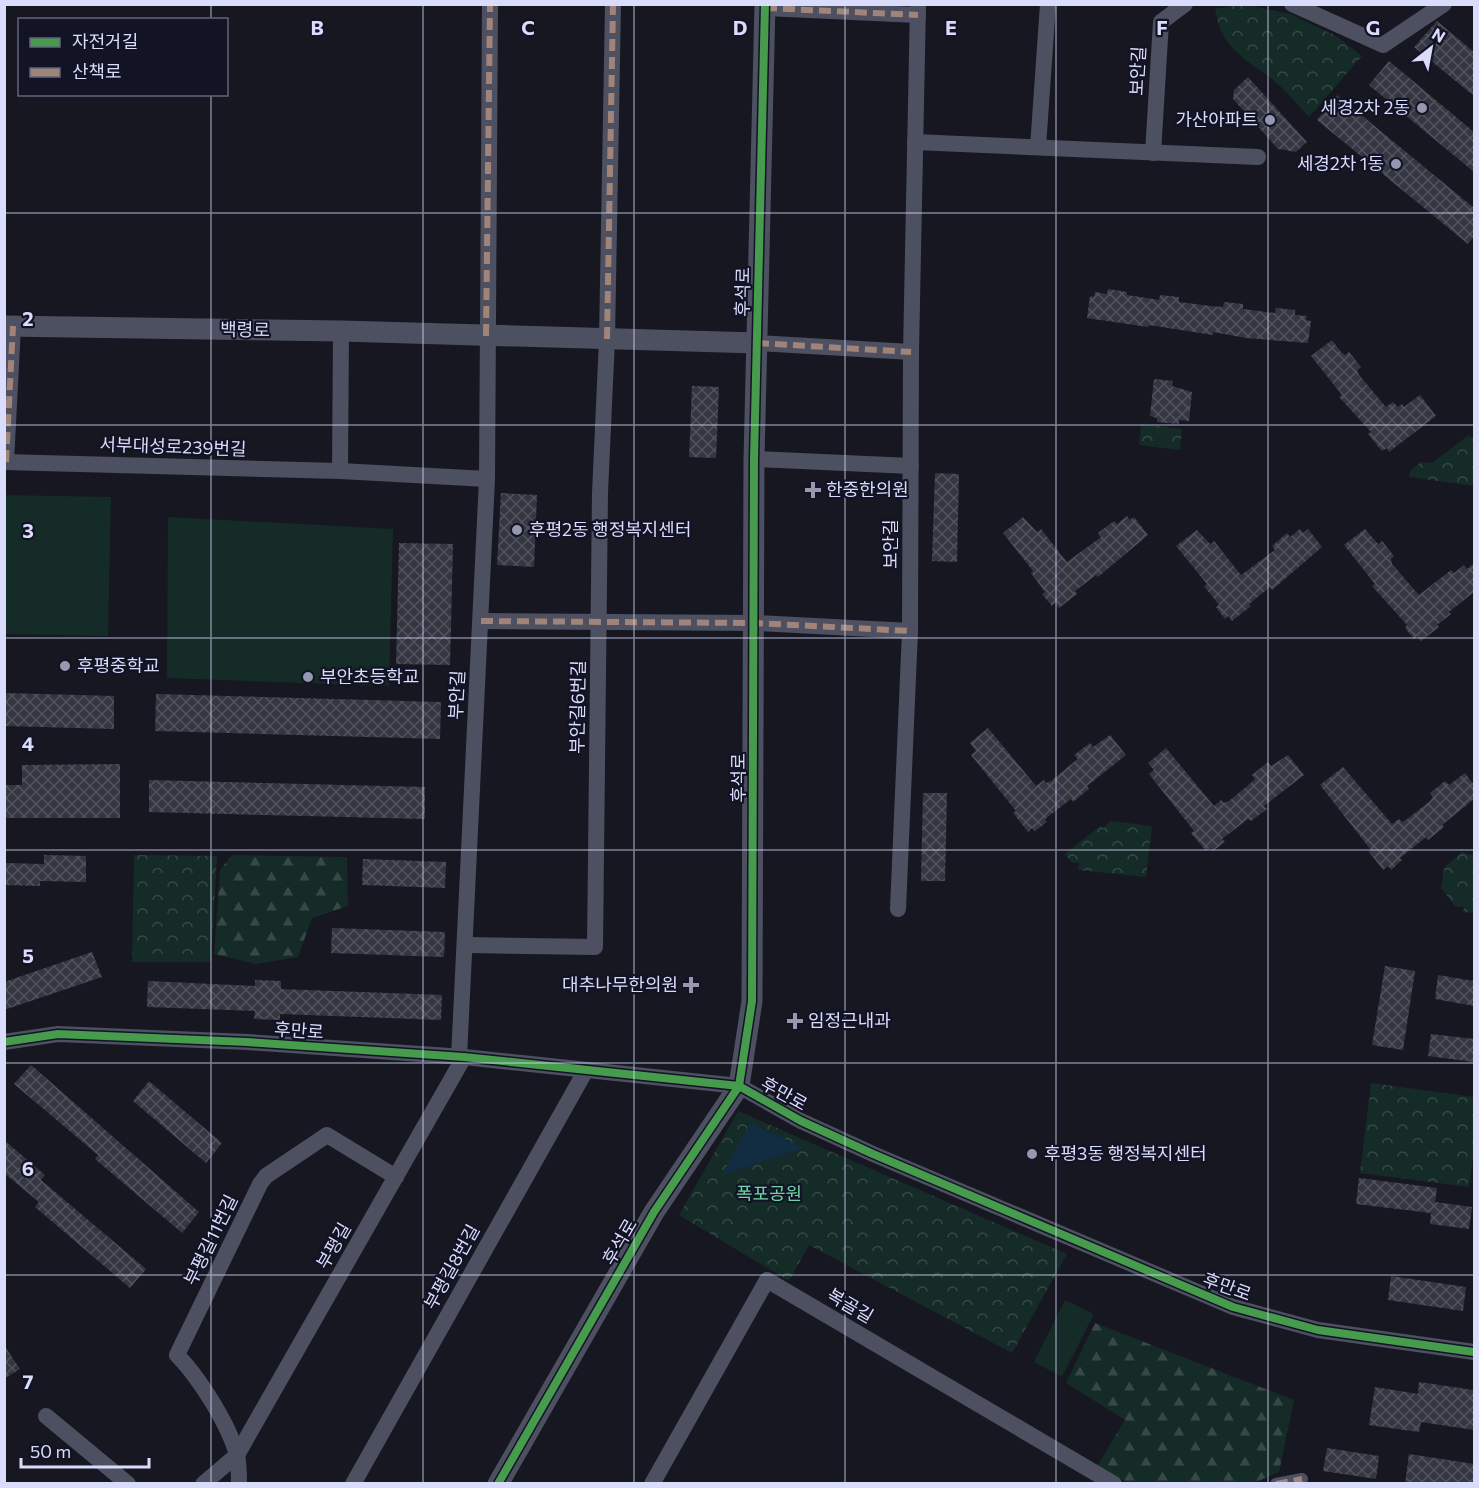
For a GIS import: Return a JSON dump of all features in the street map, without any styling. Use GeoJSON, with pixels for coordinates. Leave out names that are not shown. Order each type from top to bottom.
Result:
{"type":"FeatureCollection","features":[{"type":"Feature","properties":{"kind":"street"},"geometry":{"type":"LineString","coordinates":[[486,336],[490,4]]}},
{"type":"Feature","properties":{"kind":"street"},"geometry":{"type":"LineString","coordinates":[[607,339],[613,4]]}},
{"type":"Feature","properties":{"kind":"street"},"geometry":{"type":"LineString","coordinates":[[1038,147],[1048,4]]}},
{"type":"Feature","properties":{"kind":"street","name":"보안길"},"geometry":{"type":"LineString","coordinates":[[1153,153],[1161,22],[1185,4]]}},
{"type":"Feature","properties":{"kind":"street"},"geometry":{"type":"LineString","coordinates":[[1292,4],[1383,45],[1444,4]]}},
{"type":"Feature","properties":{"kind":"street"},"geometry":{"type":"LineString","coordinates":[[765,6],[918,10]]}},
{"type":"Feature","properties":{"kind":"street","name":"후석로"},"geometry":{"type":"LineString","coordinates":[[499,1483],[654,1212],[739,1086],[752,1001],[754,459],[765,6]]}},
{"type":"Feature","properties":{"kind":"street","name":"보안길"},"geometry":{"type":"LineString","coordinates":[[898,909],[910,631],[911,352],[918,10]]}},
{"type":"Feature","properties":{"kind":"street"},"geometry":{"type":"LineString","coordinates":[[915,142],[1258,157]]}},
{"type":"Feature","properties":{"kind":"street"},"geometry":{"type":"LineString","coordinates":[[5,462],[9,326]]}},
{"type":"Feature","properties":{"kind":"street","name":"백령로"},"geometry":{"type":"LineString","coordinates":[[9,326],[341,331],[757,343]]}},
{"type":"Feature","properties":{"kind":"street"},"geometry":{"type":"LineString","coordinates":[[340,471],[341,331]]}},
{"type":"Feature","properties":{"kind":"street","name":"부안길"},"geometry":{"type":"LineString","coordinates":[[461,1057],[487,479],[486,336]]}},
{"type":"Feature","properties":{"kind":"street","name":"부안길6번길"},"geometry":{"type":"LineString","coordinates":[[466,945],[595,947],[599,623],[607,339]]}},
{"type":"Feature","properties":{"kind":"street"},"geometry":{"type":"LineString","coordinates":[[757,343],[911,352]]}},
{"type":"Feature","properties":{"kind":"street"},"geometry":{"type":"LineString","coordinates":[[754,459],[911,466]]}},
{"type":"Feature","properties":{"kind":"street","name":"서부대성로239번길"},"geometry":{"type":"LineString","coordinates":[[5,462],[340,471],[487,479]]}},
{"type":"Feature","properties":{"kind":"street"},"geometry":{"type":"LineString","coordinates":[[480,621],[755,623],[910,631]]}},
{"type":"Feature","properties":{"kind":"street","name":"후만로"},"geometry":{"type":"LineString","coordinates":[[4,1042],[58,1034],[247,1042],[461,1057],[739,1086],[801,1121],[873,1154],[1233,1307],[1318,1330],[1474,1352]]}},
{"type":"Feature","properties":{"kind":"street","name":"부평길"},"geometry":{"type":"LineString","coordinates":[[203,1484],[237,1455],[396,1177],[461,1057]]}},
{"type":"Feature","properties":{"kind":"street","name":"부평길8번길"},"geometry":{"type":"LineString","coordinates":[[353,1484],[586,1070]]}},
{"type":"Feature","properties":{"kind":"street","name":"부평길11번길"},"geometry":{"type":"LineString","coordinates":[[237,1455],[216,1408],[189,1367],[177,1355],[260,1184],[267,1176],[327,1135],[396,1177]]}},
{"type":"Feature","properties":{"kind":"street","name":"복골길"},"geometry":{"type":"LineString","coordinates":[[652,1484],[767,1280],[1114,1484]]}},
{"type":"Feature","properties":{"kind":"street"},"geometry":{"type":"LineString","coordinates":[[46,1416],[128,1484]]}},
{"type":"Feature","properties":{"kind":"street"},"geometry":{"type":"LineString","coordinates":[[237,1455],[239,1484]]}},
{"type":"Feature","properties":{"kind":"street"},"geometry":{"type":"LineString","coordinates":[[1276,1484],[1302,1479]]}},
{"type":"Feature","properties":{"kind":"green space"},"geometry":{"type":"Polygon","coordinates":[[[1242,4],[1290,14],[1336,36],[1362,56],[1309,117],[1280,86],[1239,55],[1224,37],[1215,9],[1242,4]]]}},
{"type":"Feature","properties":{"kind":"green space"},"geometry":{"type":"Polygon","coordinates":[[[1141,424],[1182,429],[1180,450],[1139,445],[1141,424]]]}},
{"type":"Feature","properties":{"kind":"green space"},"geometry":{"type":"Polygon","coordinates":[[[1469,435],[1474,440],[1474,486],[1409,477],[1410,471],[1421,462],[1432,463],[1469,435]]]}},
{"type":"Feature","properties":{"kind":"green space"},"geometry":{"type":"Polygon","coordinates":[[[5,495],[111,497],[108,636],[5,634],[5,495]]]}},
{"type":"Feature","properties":{"kind":"green space"},"geometry":{"type":"Polygon","coordinates":[[[168,517],[393,529],[389,686],[167,678],[168,517]]]}},
{"type":"Feature","properties":{"kind":"green space"},"geometry":{"type":"Polygon","coordinates":[[[1111,821],[1152,826],[1146,877],[1078,870],[1079,863],[1071,862],[1065,854],[1100,826],[1103,828],[1111,821]]]}},
{"type":"Feature","properties":{"kind":"green space"},"geometry":{"type":"Polygon","coordinates":[[[1462,852],[1474,856],[1474,913],[1463,912],[1464,907],[1455,906],[1441,888],[1444,868],[1462,852]]]}},
{"type":"Feature","properties":{"kind":"green space"},"geometry":{"type":"Polygon","coordinates":[[[134,855],[217,856],[211,962],[132,962],[134,855]]]}},
{"type":"Feature","properties":{"kind":"green space"},"geometry":{"type":"Polygon","coordinates":[[[232,855],[347,857],[348,906],[312,918],[298,957],[256,964],[214,954],[220,870],[232,855]]]}},
{"type":"Feature","properties":{"kind":"green space"},"geometry":{"type":"Polygon","coordinates":[[[1371,1083],[1474,1097],[1474,1149],[1469,1187],[1360,1173],[1371,1083]]]}},
{"type":"Feature","properties":{"kind":"green space","name":"폭포공원"},"geometry":{"type":"Polygon","coordinates":[[[738,1111],[1067,1254],[1012,1353],[809,1245],[789,1281],[679,1215],[738,1111]]]}},
{"type":"Feature","properties":{"kind":"green space"},"geometry":{"type":"Polygon","coordinates":[[[1065,1300],[1094,1314],[1062,1377],[1034,1362],[1065,1300]]]}},
{"type":"Feature","properties":{"kind":"green space"},"geometry":{"type":"Polygon","coordinates":[[[1095,1323],[1294,1400],[1279,1472],[1254,1483],[1128,1483],[1097,1466],[1125,1420],[1066,1383],[1095,1323]]]}},
{"type":"Feature","properties":{"kind":"water"},"geometry":{"type":"Polygon","coordinates":[[[750,1123],[804,1148],[722,1175],[750,1123]]]}},
{"type":"Feature","properties":{"kind":"building"},"geometry":{"type":"Polygon","coordinates":[[[1437,21],[1474,52],[1474,96],[1414,47],[1437,21]]]}},
{"type":"Feature","properties":{"kind":"building","name":"세경2차 2동"},"geometry":{"type":"Polygon","coordinates":[[[1389,61],[1474,132],[1474,172],[1369,85],[1389,61]]]}},
{"type":"Feature","properties":{"kind":"building","name":"가산아파트"},"geometry":{"type":"Polygon","coordinates":[[[1248,77],[1307,142],[1296,152],[1278,149],[1233,99],[1234,90],[1248,77]]]}},
{"type":"Feature","properties":{"kind":"building","name":"세경2차 1동"},"geometry":{"type":"Polygon","coordinates":[[[1337,95],[1474,208],[1474,236],[1468,244],[1317,120],[1337,95]]]}},
{"type":"Feature","properties":{"kind":"building"},"geometry":{"type":"Polygon","coordinates":[[[1108,289],[1127,292],[1127,295],[1159,300],[1160,295],[1179,297],[1179,302],[1211,306],[1223,307],[1224,302],[1243,304],[1243,309],[1275,313],[1276,308],[1295,310],[1295,315],[1307,316],[1306,320],[1311,321],[1308,343],[1246,338],[1213,332],[1213,335],[1087,318],[1090,296],[1094,297],[1095,292],[1107,294],[1108,289]]]}},
{"type":"Feature","properties":{"kind":"building"},"geometry":{"type":"Polygon","coordinates":[[[1332,340],[1345,355],[1349,352],[1361,367],[1357,370],[1359,375],[1386,407],[1393,402],[1398,407],[1402,404],[1404,407],[1420,395],[1436,416],[1389,452],[1387,448],[1382,451],[1368,434],[1371,432],[1339,397],[1342,395],[1311,356],[1332,340]]]}},
{"type":"Feature","properties":{"kind":"building"},"geometry":{"type":"Polygon","coordinates":[[[1154,379],[1173,381],[1172,386],[1192,392],[1189,421],[1179,420],[1179,424],[1157,422],[1157,418],[1150,416],[1154,379]]]}},
{"type":"Feature","properties":{"kind":"building"},"geometry":{"type":"Polygon","coordinates":[[[692,386],[719,387],[716,458],[689,457],[692,386]]]}},
{"type":"Feature","properties":{"kind":"building"},"geometry":{"type":"Polygon","coordinates":[[[935,473],[959,474],[957,562],[932,561],[935,473]]]}},
{"type":"Feature","properties":{"kind":"building","name":"후평2동 행정복지센터"},"geometry":{"type":"Polygon","coordinates":[[[501,493],[537,495],[534,567],[497,565],[501,493]]]}},
{"type":"Feature","properties":{"kind":"building"},"geometry":{"type":"Polygon","coordinates":[[[1127,516],[1130,520],[1134,517],[1148,535],[1098,577],[1096,575],[1075,591],[1077,594],[1059,608],[1055,603],[1052,606],[1042,594],[1045,592],[1031,573],[1033,571],[1003,533],[1023,517],[1037,532],[1041,529],[1067,562],[1101,537],[1098,533],[1114,521],[1117,524],[1127,516]]]}},
{"type":"Feature","properties":{"kind":"building"},"geometry":{"type":"Polygon","coordinates":[[[1300,529],[1303,533],[1308,529],[1322,547],[1272,590],[1270,587],[1249,604],[1251,606],[1232,621],[1229,616],[1225,619],[1216,607],[1219,605],[1204,586],[1207,584],[1176,546],[1197,530],[1210,544],[1214,541],[1241,575],[1275,550],[1272,546],[1287,533],[1290,537],[1300,529]]]}},
{"type":"Feature","properties":{"kind":"building"},"geometry":{"type":"Polygon","coordinates":[[[1365,529],[1378,544],[1382,541],[1394,556],[1391,559],[1392,564],[1419,595],[1451,570],[1454,573],[1464,565],[1467,569],[1474,563],[1474,592],[1449,612],[1451,614],[1437,625],[1439,627],[1421,641],[1417,636],[1414,639],[1405,628],[1407,625],[1372,586],[1375,584],[1344,545],[1365,529]]]}},
{"type":"Feature","properties":{"kind":"building"},"geometry":{"type":"Polygon","coordinates":[[[399,543],[453,544],[450,665],[396,664],[399,543]]]}},
{"type":"Feature","properties":{"kind":"building"},"geometry":{"type":"Polygon","coordinates":[[[4,693],[114,696],[114,729],[4,726],[4,693]]]}},
{"type":"Feature","properties":{"kind":"building"},"geometry":{"type":"Polygon","coordinates":[[[156,694],[441,702],[440,739],[155,731],[156,694]]]}},
{"type":"Feature","properties":{"kind":"building"},"geometry":{"type":"Polygon","coordinates":[[[988,728],[1036,786],[1044,780],[1046,783],[1051,781],[1078,759],[1074,755],[1090,743],[1093,747],[1110,735],[1126,755],[1087,786],[1089,789],[1073,802],[1071,799],[1045,819],[1047,822],[1035,831],[1032,828],[1028,832],[1013,813],[1016,811],[971,755],[976,751],[970,743],[988,728]]]}},
{"type":"Feature","properties":{"kind":"building"},"geometry":{"type":"Polygon","coordinates":[[[1166,748],[1214,806],[1221,800],[1224,803],[1229,801],[1255,779],[1252,775],[1268,762],[1271,766],[1288,755],[1304,775],[1264,806],[1267,809],[1251,821],[1248,819],[1222,839],[1225,842],[1213,851],[1210,848],[1206,851],[1191,833],[1194,831],[1149,774],[1154,770],[1148,763],[1166,748]]]}},
{"type":"Feature","properties":{"kind":"building"},"geometry":{"type":"Polygon","coordinates":[[[120,764],[120,818],[4,818],[4,785],[22,785],[22,765],[120,764]]]}},
{"type":"Feature","properties":{"kind":"building"},"geometry":{"type":"Polygon","coordinates":[[[1343,767],[1392,824],[1399,819],[1402,822],[1406,820],[1430,801],[1433,797],[1430,793],[1445,781],[1449,785],[1465,773],[1474,785],[1474,799],[1442,825],[1444,827],[1428,840],[1426,837],[1400,858],[1402,860],[1391,870],[1388,866],[1383,870],[1369,852],[1371,850],[1320,785],[1343,767]]]}},
{"type":"Feature","properties":{"kind":"building"},"geometry":{"type":"Polygon","coordinates":[[[149,780],[425,787],[425,819],[149,812],[149,780]]]}},
{"type":"Feature","properties":{"kind":"building"},"geometry":{"type":"Polygon","coordinates":[[[923,793],[947,793],[945,881],[921,881],[923,793]]]}},
{"type":"Feature","properties":{"kind":"building"},"geometry":{"type":"Polygon","coordinates":[[[44,855],[86,856],[86,882],[40,881],[40,886],[4,885],[4,863],[44,864],[44,855]]]}},
{"type":"Feature","properties":{"kind":"building"},"geometry":{"type":"Polygon","coordinates":[[[363,859],[446,862],[445,888],[362,885],[363,859]]]}},
{"type":"Feature","properties":{"kind":"building"},"geometry":{"type":"Polygon","coordinates":[[[332,928],[445,932],[444,957],[331,953],[332,928]]]}},
{"type":"Feature","properties":{"kind":"building"},"geometry":{"type":"Polygon","coordinates":[[[92,952],[102,977],[4,1010],[4,982],[92,952]]]}},
{"type":"Feature","properties":{"kind":"building"},"geometry":{"type":"Polygon","coordinates":[[[1385,966],[1415,971],[1403,1050],[1372,1045],[1385,966]]]}},
{"type":"Feature","properties":{"kind":"building"},"geometry":{"type":"Polygon","coordinates":[[[1438,975],[1474,981],[1474,1006],[1435,999],[1438,975]]]}},
{"type":"Feature","properties":{"kind":"building"},"geometry":{"type":"Polygon","coordinates":[[[255,980],[281,981],[281,989],[442,995],[441,1020],[280,1014],[280,1020],[254,1019],[255,1011],[147,1007],[148,981],[255,986],[255,980]]]}},
{"type":"Feature","properties":{"kind":"building"},"geometry":{"type":"Polygon","coordinates":[[[1431,1034],[1474,1039],[1474,1062],[1428,1056],[1431,1034]]]}},
{"type":"Feature","properties":{"kind":"building"},"geometry":{"type":"Polygon","coordinates":[[[31,1065],[199,1212],[182,1233],[95,1159],[98,1155],[14,1084],[31,1065]]]}},
{"type":"Feature","properties":{"kind":"building"},"geometry":{"type":"Polygon","coordinates":[[[149,1081],[222,1143],[206,1163],[133,1101],[149,1081]]]}},
{"type":"Feature","properties":{"kind":"building"},"geometry":{"type":"Polygon","coordinates":[[[4,1140],[45,1175],[41,1180],[146,1269],[130,1288],[35,1207],[39,1202],[4,1173],[4,1140]]]}},
{"type":"Feature","properties":{"kind":"building"},"geometry":{"type":"Polygon","coordinates":[[[1359,1178],[1437,1188],[1435,1202],[1472,1207],[1469,1229],[1430,1224],[1431,1213],[1356,1204],[1359,1178]]]}},
{"type":"Feature","properties":{"kind":"building"},"geometry":{"type":"Polygon","coordinates":[[[1391,1276],[1466,1287],[1463,1311],[1388,1300],[1391,1276]]]}},
{"type":"Feature","properties":{"kind":"building"},"geometry":{"type":"Polygon","coordinates":[[[4,1345],[20,1369],[4,1379],[4,1345]]]}},
{"type":"Feature","properties":{"kind":"building"},"geometry":{"type":"Polygon","coordinates":[[[1419,1382],[1474,1390],[1474,1430],[1421,1422],[1419,1432],[1369,1425],[1375,1387],[1418,1394],[1419,1382]]]}},
{"type":"Feature","properties":{"kind":"building"},"geometry":{"type":"Polygon","coordinates":[[[1327,1448],[1379,1456],[1376,1479],[1323,1471],[1327,1448]]]}},
{"type":"Feature","properties":{"kind":"building"},"geometry":{"type":"Polygon","coordinates":[[[1409,1454],[1474,1464],[1474,1484],[1405,1484],[1409,1454]]]}},
{"type":"Feature","properties":{"kind":"marked path"},"geometry":{"type":"LineString","coordinates":[[486,336],[490,4]]}},
{"type":"Feature","properties":{"kind":"marked path"},"geometry":{"type":"LineString","coordinates":[[607,339],[613,4]]}},
{"type":"Feature","properties":{"kind":"marked path"},"geometry":{"type":"LineString","coordinates":[[765,8],[918,15]]}},
{"type":"Feature","properties":{"kind":"marked path"},"geometry":{"type":"LineString","coordinates":[[6,462],[13,326]]}},
{"type":"Feature","properties":{"kind":"marked path"},"geometry":{"type":"LineString","coordinates":[[757,343],[911,352]]}},
{"type":"Feature","properties":{"kind":"marked path"},"geometry":{"type":"LineString","coordinates":[[481,621],[755,623],[910,631]]}},
{"type":"Feature","properties":{"kind":"marked path"},"geometry":{"type":"LineString","coordinates":[[1276,1484],[1302,1479]]}},
{"type":"Feature","properties":{"kind":"cycle path"},"geometry":{"type":"LineString","coordinates":[[498,1484],[654,1212],[739,1086],[752,1001],[754,459],[765,4]]}},
{"type":"Feature","properties":{"kind":"cycle path"},"geometry":{"type":"LineString","coordinates":[[4,1042],[58,1034],[247,1042],[464,1057],[739,1086],[801,1121],[873,1154],[1233,1307],[1318,1330],[1474,1352]]}},
{"type":"Feature","properties":{"kind":"place","name":"세경2차 2동"},"geometry":{"type":"Point","coordinates":[1422,108]}},
{"type":"Feature","properties":{"kind":"place","name":"가산아파트"},"geometry":{"type":"Point","coordinates":[1270,120]}},
{"type":"Feature","properties":{"kind":"place","name":"세경2차 1동"},"geometry":{"type":"Point","coordinates":[1396,164]}},
{"type":"Feature","properties":{"kind":"place","name":"한중한의원"},"geometry":{"type":"Point","coordinates":[813,490]}},
{"type":"Feature","properties":{"kind":"place","name":"후평2동 행정복지센터"},"geometry":{"type":"Point","coordinates":[517,530]}},
{"type":"Feature","properties":{"kind":"place","name":"후평중학교"},"geometry":{"type":"Point","coordinates":[65,666]}},
{"type":"Feature","properties":{"kind":"place","name":"부안초등학교"},"geometry":{"type":"Point","coordinates":[308,677]}},
{"type":"Feature","properties":{"kind":"place","name":"대추나무한의원"},"geometry":{"type":"Point","coordinates":[691,985]}},
{"type":"Feature","properties":{"kind":"place","name":"임정근내과"},"geometry":{"type":"Point","coordinates":[795,1021]}},
{"type":"Feature","properties":{"kind":"place","name":"후평3동 행정복지센터"},"geometry":{"type":"Point","coordinates":[1032,1154]}}]}
